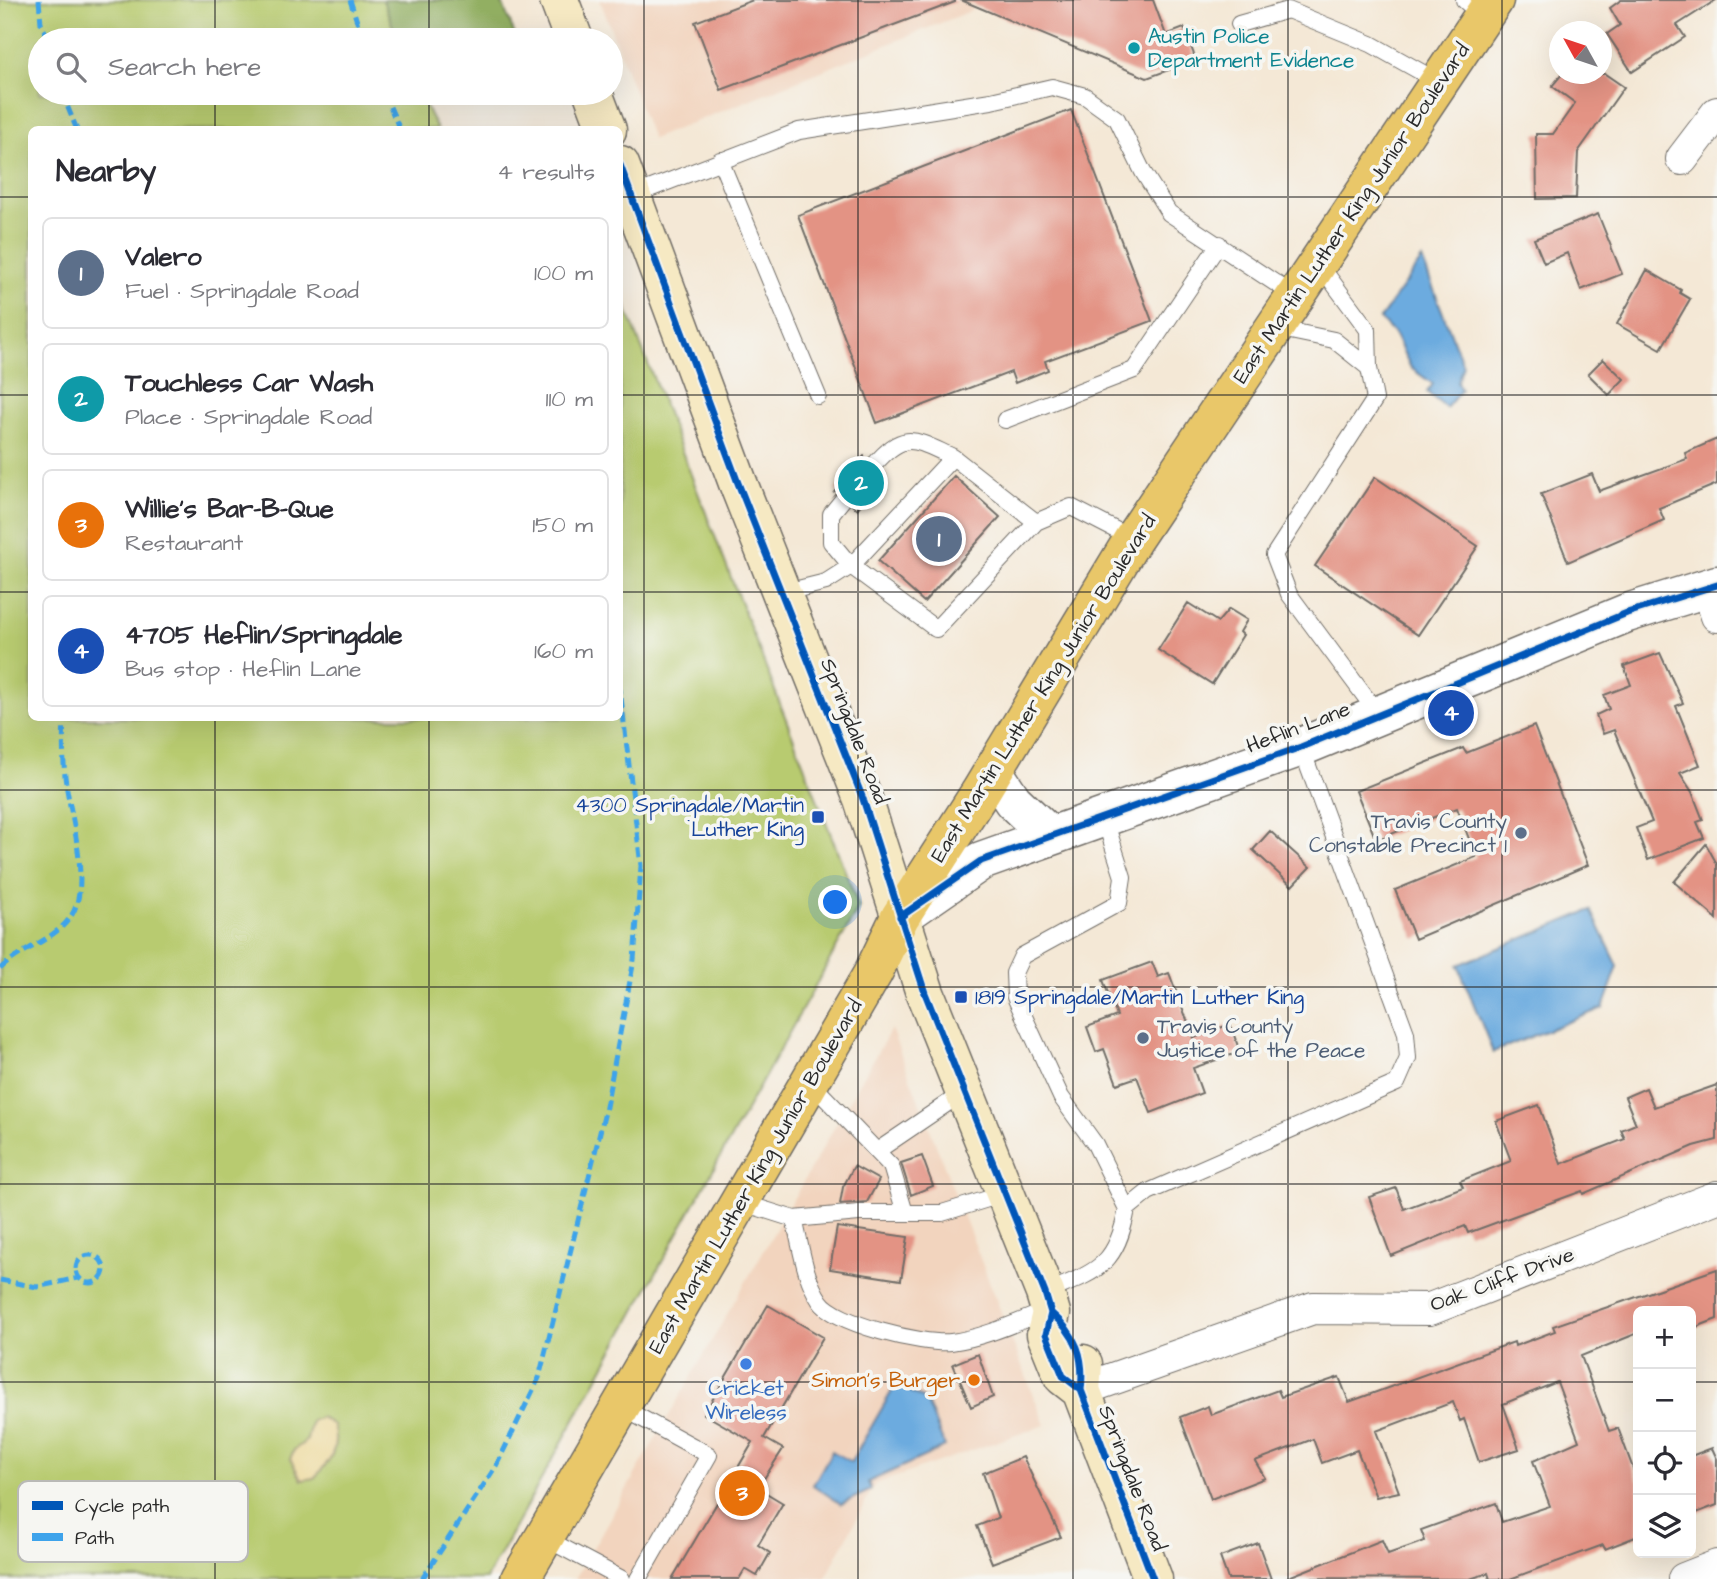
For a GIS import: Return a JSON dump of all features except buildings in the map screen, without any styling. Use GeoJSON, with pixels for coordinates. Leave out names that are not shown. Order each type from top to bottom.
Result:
{"type":"FeatureCollection","features":[{"type":"Feature","properties":{"kind":"main road"},"geometry":{"type":"LineString","coordinates":[[559,0],[570,28]]}},
{"type":"Feature","properties":{"kind":"main road","name":"East Martin Luther King Junior Boulevard"},"geometry":{"type":"LineString","coordinates":[[523,1578],[873,973],[900,917],[993,771],[1133,539],[1439,82],[1480,5]]}},
{"type":"Feature","properties":{"kind":"main road"},"geometry":{"type":"LineString","coordinates":[[598,105],[605,126]]}},
{"type":"Feature","properties":{"kind":"main road","name":"Springdale Road"},"geometry":{"type":"LineString","coordinates":[[625,180],[863,800],[925,993],[1048,1305],[1068,1328],[1084,1367],[1081,1390],[1153,1579]]}},
{"type":"Feature","properties":{"kind":"street"},"geometry":{"type":"LineString","coordinates":[[1682,159],[1717,113]]}},
{"type":"Feature","properties":{"kind":"street","name":"Heflin Lane"},"geometry":{"type":"LineString","coordinates":[[900,917],[981,861],[1301,747],[1627,613],[1714,596]]}},
{"type":"Feature","properties":{"kind":"street"},"geometry":{"type":"LineString","coordinates":[[993,771],[1013,801],[1050,836]]}},
{"type":"Feature","properties":{"kind":"street","name":"Oak Cliff Drive"},"geometry":{"type":"LineString","coordinates":[[1081,1390],[1313,1308],[1430,1309],[1717,1197]]}},
{"type":"Feature","properties":{"kind":"street"},"geometry":{"type":"LineString","coordinates":[[1684,1579],[1717,1566]]}},
{"type":"Feature","properties":{"kind":"lane"},"geometry":{"type":"LineString","coordinates":[[1239,24],[1288,10],[1371,44],[1439,82]]}},
{"type":"Feature","properties":{"kind":"lane"},"geometry":{"type":"LineString","coordinates":[[625,180],[720,160],[799,131],[991,101],[1052,87],[1085,96],[1116,119],[1143,172],[1169,213],[1295,296]]}},
{"type":"Feature","properties":{"kind":"lane"},"geometry":{"type":"LineString","coordinates":[[720,160],[818,396]]}},
{"type":"Feature","properties":{"kind":"lane"},"geometry":{"type":"LineString","coordinates":[[1005,420],[1134,370],[1219,244]]}},
{"type":"Feature","properties":{"kind":"lane"},"geometry":{"type":"LineString","coordinates":[[1318,262],[1368,330],[1369,368],[1375,399],[1274,555],[1289,594],[1378,714]]}},
{"type":"Feature","properties":{"kind":"lane"},"geometry":{"type":"LineString","coordinates":[[1274,328],[1334,340],[1369,368]]}},
{"type":"Feature","properties":{"kind":"lane"},"geometry":{"type":"LineString","coordinates":[[874,465],[891,444],[914,440],[953,457],[1036,522]]}},
{"type":"Feature","properties":{"kind":"lane"},"geometry":{"type":"LineString","coordinates":[[782,593],[826,582],[850,566],[953,457]]}},
{"type":"Feature","properties":{"kind":"lane"},"geometry":{"type":"LineString","coordinates":[[844,498],[831,514],[831,542],[850,566],[936,629],[1036,522],[1071,507],[1133,539]]}},
{"type":"Feature","properties":{"kind":"lane"},"geometry":{"type":"LineString","coordinates":[[794,1219],[806,1271],[820,1302],[835,1315],[878,1332],[950,1342],[1010,1325],[1048,1305],[1090,1274],[1114,1254],[1127,1209],[1148,1192],[1397,1083],[1408,1058],[1406,1033],[1301,747]]}},
{"type":"Feature","properties":{"kind":"lane"},"geometry":{"type":"LineString","coordinates":[[1104,817],[1123,877],[1119,903],[1022,956],[1014,973],[1015,996],[1061,1097],[1095,1144],[1127,1209]]}},
{"type":"Feature","properties":{"kind":"lane"},"geometry":{"type":"LineString","coordinates":[[810,1082],[891,1166],[905,1213]]}},
{"type":"Feature","properties":{"kind":"lane"},"geometry":{"type":"LineString","coordinates":[[877,1151],[964,1092]]}},
{"type":"Feature","properties":{"kind":"lane"},"geometry":{"type":"LineString","coordinates":[[740,1202],[794,1219],[942,1213],[1004,1194]]}},
{"type":"Feature","properties":{"kind":"lane"},"geometry":{"type":"LineString","coordinates":[[621,1407],[709,1455],[638,1579]]}},
{"type":"Feature","properties":{"kind":"lane"},"geometry":{"type":"LineString","coordinates":[[545,1538],[622,1579]]}},
{"type":"Feature","properties":{"kind":"shaded area"},"geometry":{"type":"Polygon","coordinates":[[[600,0],[968,0],[973,10],[652,139],[623,61],[623,28],[610,28],[600,0]]]}},
{"type":"Feature","properties":{"kind":"shaded area"},"geometry":{"type":"Polygon","coordinates":[[[891,1029],[1045,1425],[875,1484],[825,1579],[575,1579],[891,1029]]]}},
{"type":"Feature","properties":{"kind":"green space"},"geometry":{"type":"Polygon","coordinates":[[[0,0],[383,0],[394,28],[28,28],[28,105],[425,105],[436,126],[28,126],[28,721],[623,721],[623,300],[859,907],[486,1579],[0,1579],[0,0]]]}},
{"type":"Feature","properties":{"kind":"green space"},"geometry":{"type":"Polygon","coordinates":[[[383,0],[501,0],[512,28],[394,28],[383,0]]]}},
{"type":"Feature","properties":{"kind":"sand"},"geometry":{"type":"Polygon","coordinates":[[[321,1417],[333,1425],[334,1448],[325,1466],[314,1478],[302,1480],[290,1459],[294,1450],[307,1440],[311,1421],[321,1417]]]}},
{"type":"Feature","properties":{"kind":"water"},"geometry":{"type":"Polygon","coordinates":[[[1422,259],[1463,365],[1457,382],[1461,390],[1446,408],[1427,392],[1433,384],[1411,368],[1395,335],[1380,319],[1422,259]]]}},
{"type":"Feature","properties":{"kind":"water"},"geometry":{"type":"Polygon","coordinates":[[[1591,910],[1618,966],[1603,1008],[1493,1052],[1458,965],[1591,910]]]}},
{"type":"Feature","properties":{"kind":"water"},"geometry":{"type":"Polygon","coordinates":[[[896,1384],[926,1400],[945,1447],[868,1482],[871,1490],[841,1504],[813,1485],[832,1451],[851,1462],[896,1384]]]}},
{"type":"Feature","properties":{"kind":"marked path"},"geometry":{"type":"LineString","coordinates":[[39,0],[43,28]]}},
{"type":"Feature","properties":{"kind":"marked path"},"geometry":{"type":"LineString","coordinates":[[350,0],[359,28]]}},
{"type":"Feature","properties":{"kind":"marked path"},"geometry":{"type":"LineString","coordinates":[[67,105],[75,126]]}},
{"type":"Feature","properties":{"kind":"marked path"},"geometry":{"type":"LineString","coordinates":[[389,105],[398,126]]}},
{"type":"Feature","properties":{"kind":"marked path"},"geometry":{"type":"LineString","coordinates":[[422,1579],[496,1466],[539,1378],[605,1112],[634,960],[641,866],[623,714]]}},
{"type":"Feature","properties":{"kind":"marked path"},"geometry":{"type":"LineString","coordinates":[[0,969],[62,926],[76,905],[80,870],[65,776],[64,721]]}},
{"type":"Feature","properties":{"kind":"marked path"},"geometry":{"type":"LineString","coordinates":[[90,1255],[100,1259],[104,1269],[100,1279],[90,1283],[80,1279],[76,1269],[80,1259],[90,1255]]}},
{"type":"Feature","properties":{"kind":"marked path"},"geometry":{"type":"LineString","coordinates":[[0,1280],[37,1287],[78,1278]]}},
{"type":"Feature","properties":{"kind":"cycle path"},"geometry":{"type":"LineString","coordinates":[[623,173],[738,483],[863,799],[925,993],[1045,1293],[1051,1313],[1046,1334],[1063,1376],[1081,1390]]}},
{"type":"Feature","properties":{"kind":"cycle path"},"geometry":{"type":"LineString","coordinates":[[900,917],[981,861],[1301,747],[1627,613],[1717,585]]}},
{"type":"Feature","properties":{"kind":"cycle path"},"geometry":{"type":"LineString","coordinates":[[1051,1313],[1067,1329],[1077,1347],[1082,1367],[1081,1390],[1153,1579]]}},
{"type":"Feature","properties":{"kind":"place","name":"Austin Police Department Evidence"},"geometry":{"type":"Point","coordinates":[1134,48]}},
{"type":"Feature","properties":{"kind":"place","name":"Touchless Car Wash"},"geometry":{"type":"Point","coordinates":[861,483]}},
{"type":"Feature","properties":{"kind":"place","name":"Valero"},"geometry":{"type":"Point","coordinates":[939,539]}},
{"type":"Feature","properties":{"kind":"place","name":"4705 Heflin/Springdale"},"geometry":{"type":"Point","coordinates":[1451,713]}},
{"type":"Feature","properties":{"kind":"place","name":"4300 Springdale/Martin Luther King"},"geometry":{"type":"Point","coordinates":[818,817]}},
{"type":"Feature","properties":{"kind":"place","name":"Travis County Constable Precinct 1"},"geometry":{"type":"Point","coordinates":[1521,833]}},
{"type":"Feature","properties":{"kind":"place","name":"1819 Springdale/Martin Luther King"},"geometry":{"type":"Point","coordinates":[961,997]}},
{"type":"Feature","properties":{"kind":"place","name":"Travis County Justice of the Peace"},"geometry":{"type":"Point","coordinates":[1143,1038]}},
{"type":"Feature","properties":{"kind":"place","name":"Cricket Wireless"},"geometry":{"type":"Point","coordinates":[746,1364]}},
{"type":"Feature","properties":{"kind":"place","name":"Simon's Burger"},"geometry":{"type":"Point","coordinates":[974,1380]}},
{"type":"Feature","properties":{"kind":"place","name":"Willie's Bar-B-Que"},"geometry":{"type":"Point","coordinates":[742,1493]}}]}
